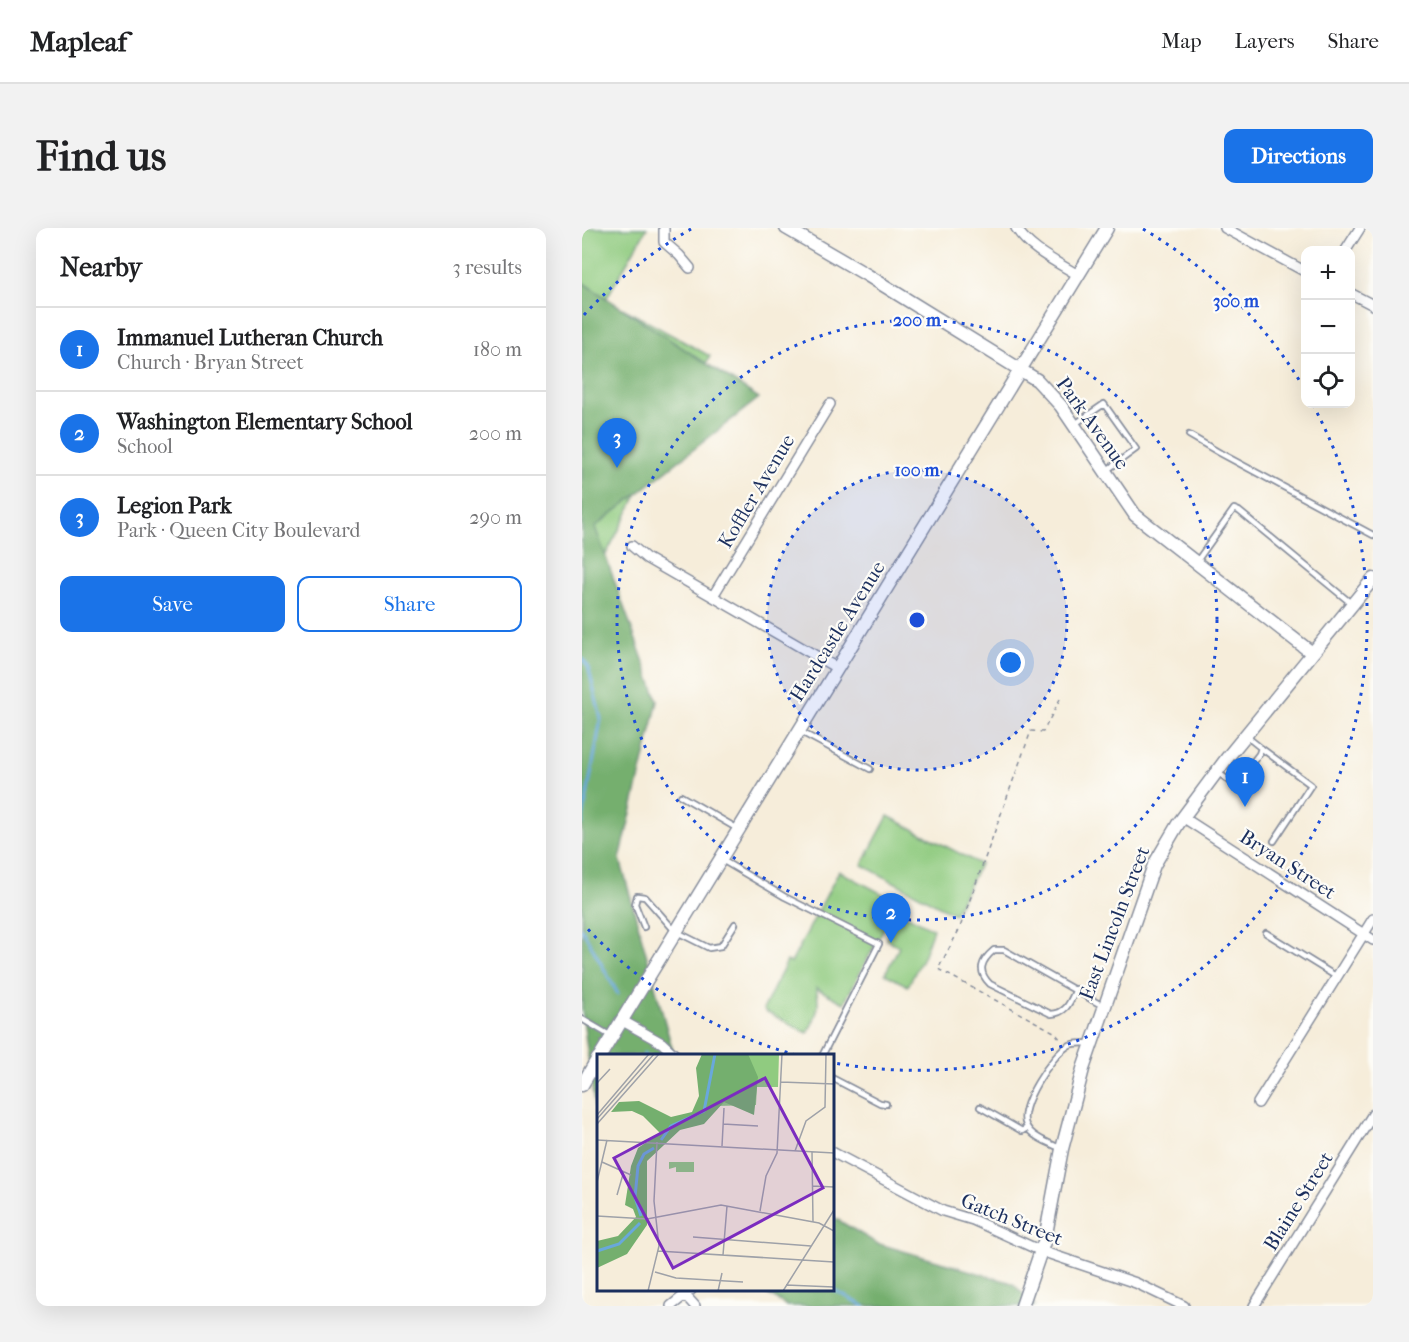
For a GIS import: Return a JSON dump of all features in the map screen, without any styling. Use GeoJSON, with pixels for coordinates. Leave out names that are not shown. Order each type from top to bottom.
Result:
{"type":"FeatureCollection","features":[{"type":"Feature","properties":{"kind":"street"},"geometry":{"type":"LineString","coordinates":[[664,228],[662,238],[664,242],[690,268]]}},
{"type":"Feature","properties":{"kind":"street","name":"Park Avenue"},"geometry":{"type":"LineString","coordinates":[[786,228],[1037,380],[1049,391],[1074,425],[1135,515],[1312,654]]}},
{"type":"Feature","properties":{"kind":"street"},"geometry":{"type":"LineString","coordinates":[[1016,228],[1027,243],[1078,275]]}},
{"type":"Feature","properties":{"kind":"street","name":"Hardcastle Avenue"},"geometry":{"type":"LineString","coordinates":[[601,1054],[1107,228]]}},
{"type":"Feature","properties":{"kind":"street"},"geometry":{"type":"LineString","coordinates":[[1225,228],[1301,270]]}},
{"type":"Feature","properties":{"kind":"street"},"geometry":{"type":"LineString","coordinates":[[1349,246],[1360,228]]}},
{"type":"Feature","properties":{"kind":"street"},"geometry":{"type":"LineString","coordinates":[[1355,296],[1373,305]]}},
{"type":"Feature","properties":{"kind":"street","name":"Koffler Avenue"},"geometry":{"type":"LineString","coordinates":[[713,596],[830,404]]}},
{"type":"Feature","properties":{"kind":"street"},"geometry":{"type":"LineString","coordinates":[[632,546],[646,558],[837,668]]}},
{"type":"Feature","properties":{"kind":"street","name":"East Lincoln Street"},"geometry":{"type":"LineString","coordinates":[[1022,1306],[1041,1251],[1062,1149],[1091,1044],[1154,865],[1184,818],[1245,735],[1373,579]]}},
{"type":"Feature","properties":{"kind":"street","name":"Bryan Street"},"geometry":{"type":"LineString","coordinates":[[1184,818],[1373,940]]}},
{"type":"Feature","properties":{"kind":"street"},"geometry":{"type":"LineString","coordinates":[[1258,1103],[1373,919]]}},
{"type":"Feature","properties":{"kind":"street"},"geometry":{"type":"LineString","coordinates":[[621,1020],[662,1043],[674,1054]]}},
{"type":"Feature","properties":{"kind":"street","name":"Hardcastle Avenue"},"geometry":{"type":"LineString","coordinates":[[582,1085],[597,1060]]}},
{"type":"Feature","properties":{"kind":"street","name":"Blaine Street"},"geometry":{"type":"LineString","coordinates":[[1254,1306],[1373,1114]]}},
{"type":"Feature","properties":{"kind":"street","name":"Gatch Street"},"geometry":{"type":"LineString","coordinates":[[834,1153],[943,1211],[974,1220],[1041,1251],[1136,1283],[1184,1306]]}},
{"type":"Feature","properties":{"kind":"street"},"geometry":{"type":"LineString","coordinates":[[671,1306],[688,1292],[695,1306]]}},
{"type":"Feature","properties":{"kind":"lane"},"geometry":{"type":"LineString","coordinates":[[1074,425],[1104,404],[1136,449],[1104,472]]}},
{"type":"Feature","properties":{"kind":"lane"},"geometry":{"type":"LineString","coordinates":[[1190,435],[1373,535]]}},
{"type":"Feature","properties":{"kind":"lane"},"geometry":{"type":"LineString","coordinates":[[1196,563],[1234,508],[1352,604]]}},
{"type":"Feature","properties":{"kind":"lane"},"geometry":{"type":"LineString","coordinates":[[798,731],[870,769]]}},
{"type":"Feature","properties":{"kind":"lane"},"geometry":{"type":"LineString","coordinates":[[1245,735],[1311,785],[1274,841]]}},
{"type":"Feature","properties":{"kind":"lane"},"geometry":{"type":"LineString","coordinates":[[1217,772],[1234,784],[1259,754],[1261,748]]}},
{"type":"Feature","properties":{"kind":"lane"},"geometry":{"type":"LineString","coordinates":[[681,796],[738,829]]}},
{"type":"Feature","properties":{"kind":"lane"},"geometry":{"type":"LineString","coordinates":[[720,858],[784,897],[879,944],[823,1054]]}},
{"type":"Feature","properties":{"kind":"lane"},"geometry":{"type":"LineString","coordinates":[[644,927],[635,904],[637,896],[640,895],[645,897],[675,931],[709,948],[721,946],[735,924]]}},
{"type":"Feature","properties":{"kind":"lane"},"geometry":{"type":"LineString","coordinates":[[1266,933],[1337,977]]}},
{"type":"Feature","properties":{"kind":"lane"},"geometry":{"type":"LineString","coordinates":[[1076,989],[1067,1008],[1060,1013],[1051,1014],[990,984],[983,977],[981,969],[987,956],[994,950],[1004,950],[1076,989],[1103,1006]]}},
{"type":"Feature","properties":{"kind":"lane"},"geometry":{"type":"LineString","coordinates":[[582,1019],[611,1036]]}},
{"type":"Feature","properties":{"kind":"lane"},"geometry":{"type":"LineString","coordinates":[[1062,1149],[1027,1128],[1024,1122],[1026,1105],[1044,1072],[1058,1054],[1073,1044],[1091,1044]]}},
{"type":"Feature","properties":{"kind":"lane"},"geometry":{"type":"LineString","coordinates":[[834,1079],[886,1104]]}},
{"type":"Feature","properties":{"kind":"lane"},"geometry":{"type":"LineString","coordinates":[[980,1107],[1022,1131],[1027,1128]]}},
{"type":"Feature","properties":{"kind":"path"},"geometry":{"type":"LineString","coordinates":[[1060,699],[1043,732],[1031,731],[959,930],[938,969],[1054,1032],[1066,1047]]}},
{"type":"Feature","properties":{"kind":"green space"},"geometry":{"type":"Polygon","coordinates":[[[582,228],[647,228],[606,299],[710,356],[590,585],[582,579],[582,228]]]}},
{"type":"Feature","properties":{"kind":"green space"},"geometry":{"type":"Polygon","coordinates":[[[582,282],[759,398],[595,527],[658,701],[620,859],[674,1054],[597,1054],[597,1127],[582,1010],[582,282]]]}},
{"type":"Feature","properties":{"kind":"green space"},"geometry":{"type":"Polygon","coordinates":[[[888,816],[980,864],[954,914],[862,865],[888,816]]]}},
{"type":"Feature","properties":{"kind":"green space"},"geometry":{"type":"Polygon","coordinates":[[[839,871],[898,902],[844,1003],[816,988],[817,1012],[807,1033],[765,1011],[764,1008],[787,961],[791,963],[839,871]]]}},
{"type":"Feature","properties":{"kind":"green space"},"geometry":{"type":"Polygon","coordinates":[[[902,913],[933,929],[923,957],[908,986],[885,974],[899,947],[886,939],[902,913]]]}},
{"type":"Feature","properties":{"kind":"green space"},"geometry":{"type":"Polygon","coordinates":[[[834,1218],[876,1243],[1012,1283],[1035,1306],[787,1306],[763,1291],[834,1291],[834,1218]]]}},
{"type":"Feature","properties":{"kind":"waterway"},"geometry":{"type":"LineString","coordinates":[[582,658],[588,666],[601,719],[582,824]]}},
{"type":"Feature","properties":{"kind":"waterway"},"geometry":{"type":"LineString","coordinates":[[582,929],[618,994]]}},
{"type":"Feature","properties":{"kind":"waterway"},"geometry":{"type":"LineString","coordinates":[[834,1290],[864,1306]]}},
{"type":"Feature","properties":{"kind":"place","name":"Legion Park"},"geometry":{"type":"Point","coordinates":[617,468]}},
{"type":"Feature","properties":{"kind":"place","name":"Immanuel Lutheran Church"},"geometry":{"type":"Point","coordinates":[1245,807]}},
{"type":"Feature","properties":{"kind":"place","name":"Washington Elementary School"},"geometry":{"type":"Point","coordinates":[891,943]}}]}
